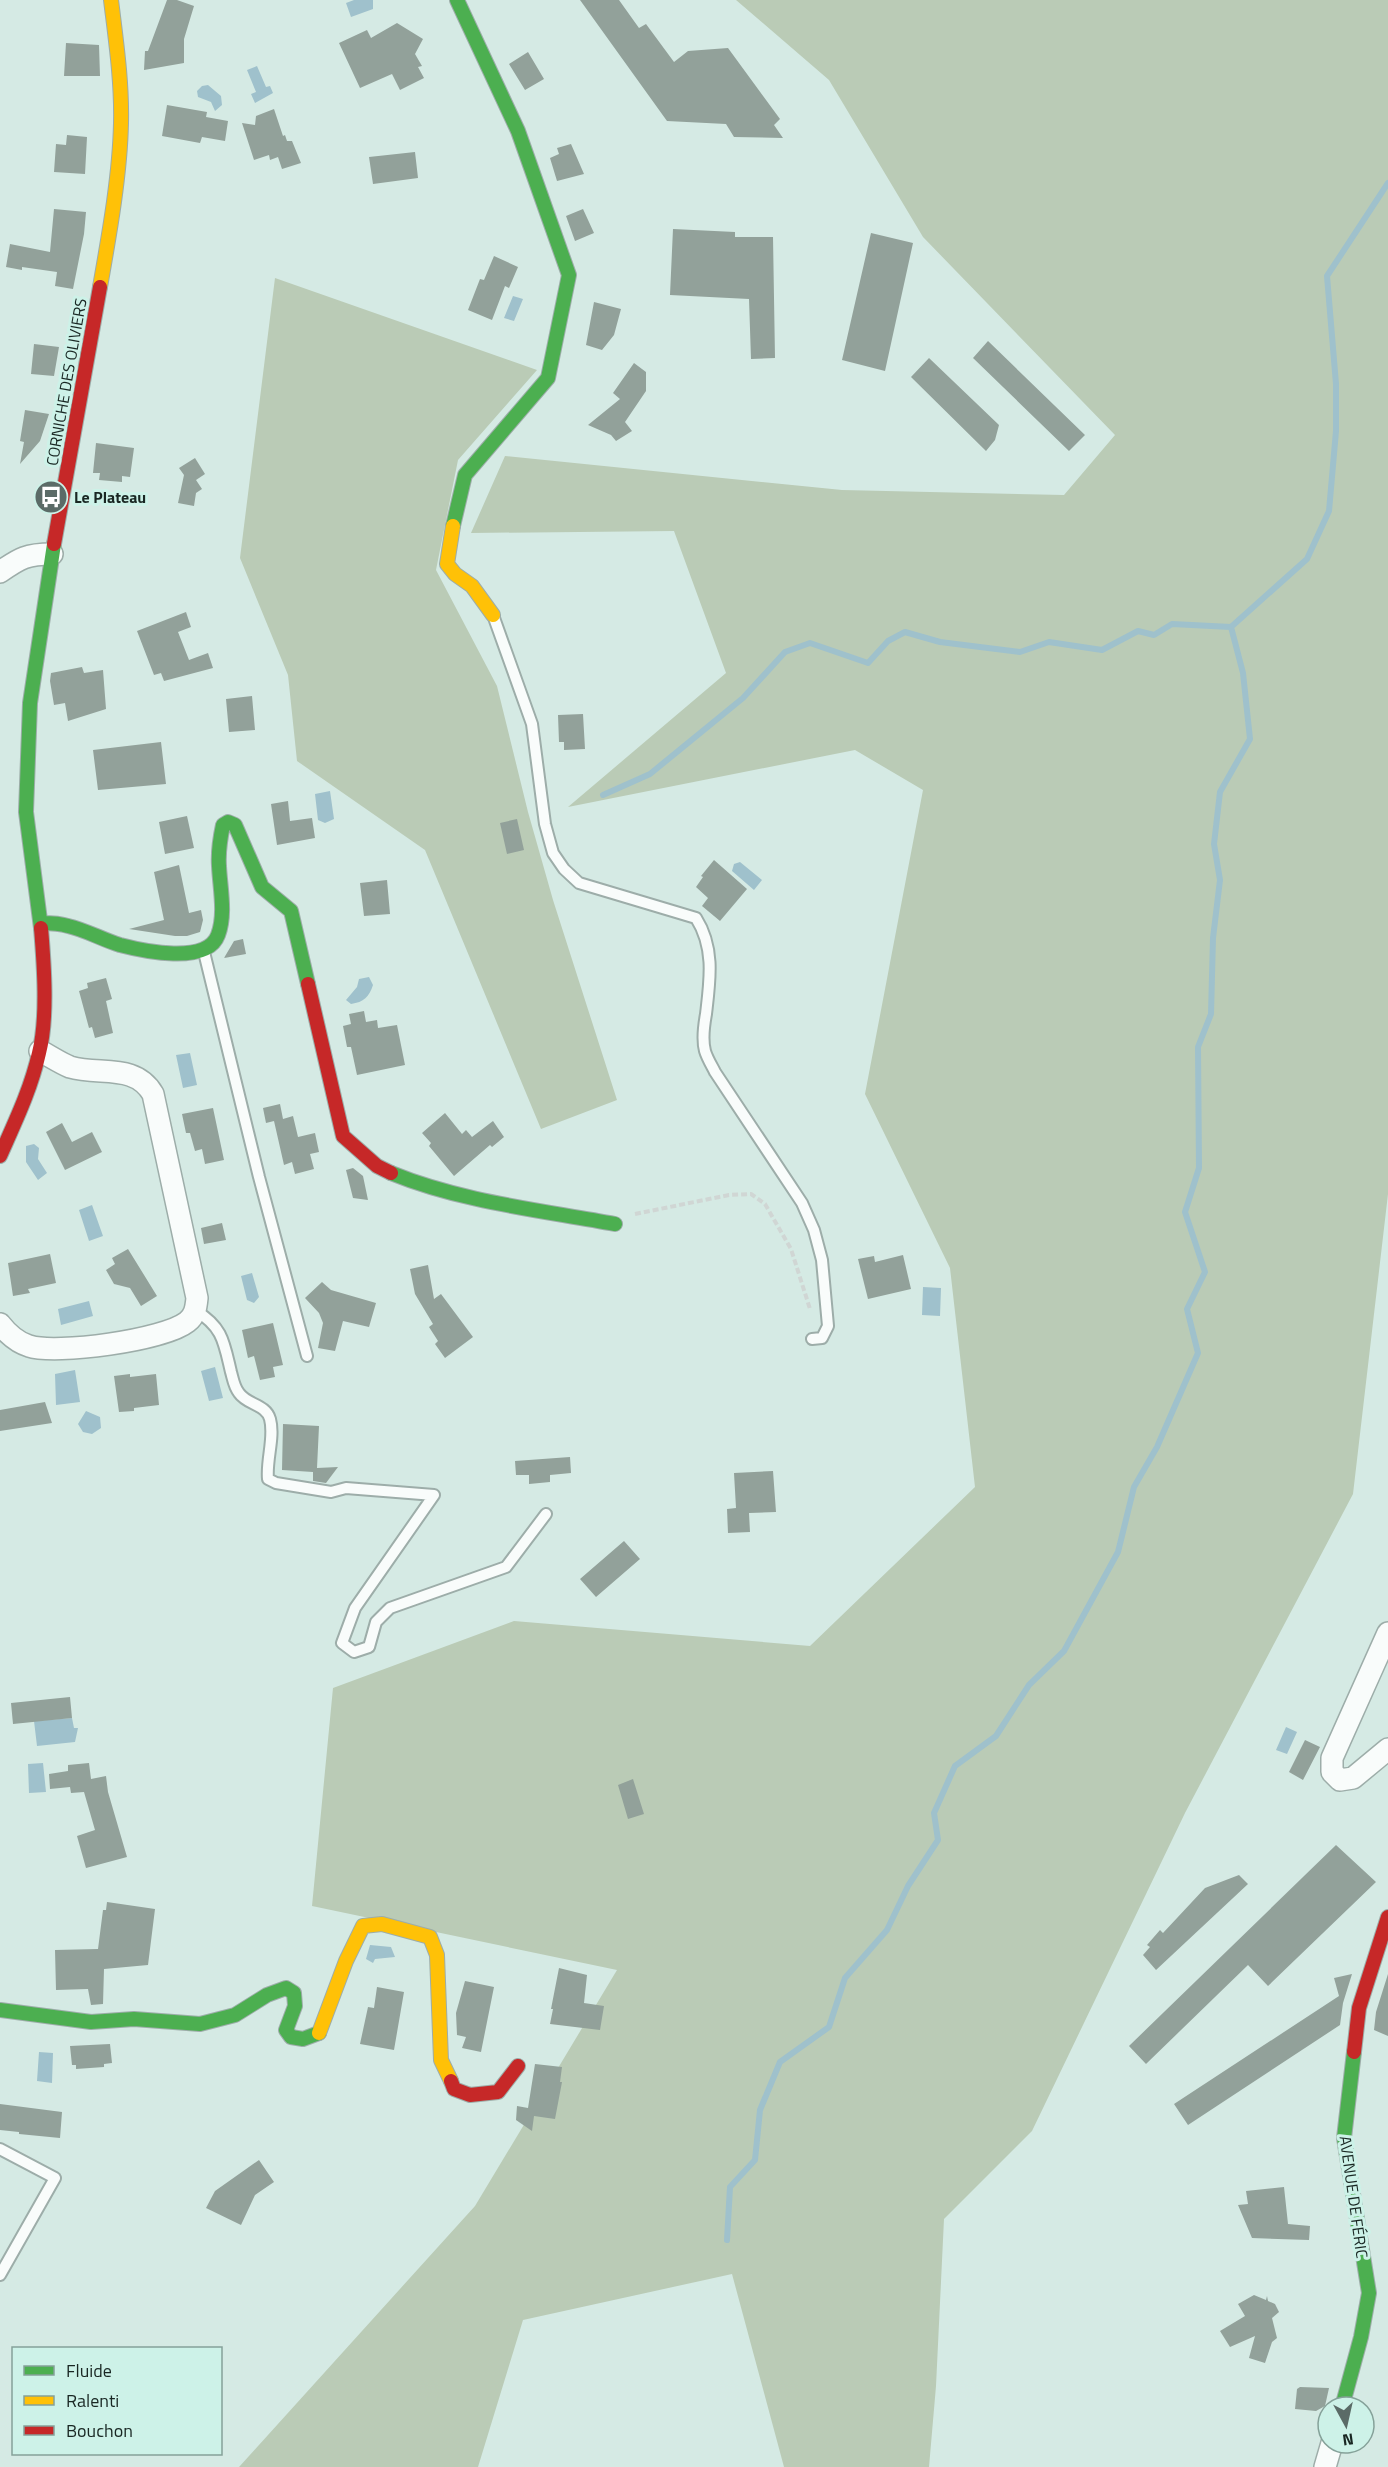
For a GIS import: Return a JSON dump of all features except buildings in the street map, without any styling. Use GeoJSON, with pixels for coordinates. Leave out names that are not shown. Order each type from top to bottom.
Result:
{"type":"FeatureCollection","features":[{"type":"Feature","properties":{"kind":"street","name":"CORNICHE DES OLIVIERS"},"geometry":{"type":"LineString","coordinates":[[0,1156],[24,1101],[40,1051],[43,1017],[41,923],[26,812],[26,779],[34,661],[110,228],[121,124],[118,61],[111,0]]}},
{"type":"Feature","properties":{"kind":"street"},"geometry":{"type":"LineString","coordinates":[[457,0],[518,131],[569,275],[548,378],[465,475],[450,537],[447,564],[455,574],[472,586],[493,615]]}},
{"type":"Feature","properties":{"kind":"street"},"geometry":{"type":"LineString","coordinates":[[0,572],[22,557],[52,554]]}},
{"type":"Feature","properties":{"kind":"street"},"geometry":{"type":"LineString","coordinates":[[41,923],[60,924],[121,945],[157,952],[203,951],[213,946],[218,935],[220,834],[223,825],[228,822],[235,825],[262,887],[291,911],[343,1136],[377,1166],[392,1174],[432,1188],[472,1198],[615,1224]]}},
{"type":"Feature","properties":{"kind":"street"},"geometry":{"type":"LineString","coordinates":[[0,1323],[9,1335],[28,1346],[56,1350],[85,1348],[166,1331],[185,1324],[196,1311],[197,1298],[153,1094],[146,1083],[134,1075],[68,1066],[40,1051]]}},
{"type":"Feature","properties":{"kind":"street"},"geometry":{"type":"LineString","coordinates":[[1388,1633],[1332,1758],[1332,1772],[1340,1780],[1353,1778],[1388,1749]]}},
{"type":"Feature","properties":{"kind":"street","name":"AVENUE DE FÉRIC"},"geometry":{"type":"LineString","coordinates":[[1345,2395],[1361,2337],[1369,2293],[1344,2138],[1359,2008],[1388,1917]]}},
{"type":"Feature","properties":{"kind":"street"},"geometry":{"type":"LineString","coordinates":[[0,2010],[91,2022],[134,2019],[200,2024],[235,2015],[267,1995],[286,1988],[294,1993],[295,2006],[286,2030],[291,2037],[303,2040],[320,2033],[353,1943],[363,1926],[382,1924],[430,1937],[437,1955],[441,2060],[454,2089],[470,2095],[498,2092],[518,2066]]}},
{"type":"Feature","properties":{"kind":"lane"},"geometry":{"type":"LineString","coordinates":[[493,615],[532,724],[545,824],[553,853],[564,869],[579,883],[696,918],[705,933],[709,950],[710,977],[704,1026],[705,1051],[715,1072],[802,1203],[814,1230],[822,1260],[828,1326],[822,1338],[812,1339]]}},
{"type":"Feature","properties":{"kind":"lane"},"geometry":{"type":"LineString","coordinates":[[203,951],[259,1177],[307,1356]]}},
{"type":"Feature","properties":{"kind":"lane"},"geometry":{"type":"LineString","coordinates":[[196,1311],[206,1317],[221,1333],[234,1384],[239,1394],[269,1415],[271,1424],[268,1479],[276,1483],[330,1492],[346,1488],[434,1495],[356,1608],[342,1643],[354,1652],[369,1647],[376,1622],[390,1608],[506,1567],[546,1514]]}},
{"type":"Feature","properties":{"kind":"lane"},"geometry":{"type":"LineString","coordinates":[[0,2149],[55,2178],[0,2275]]}},
{"type":"Feature","properties":{"kind":"path"},"geometry":{"type":"LineString","coordinates":[[615,1224],[641,1211],[729,1195],[751,1194],[765,1204],[791,1249],[811,1310],[812,1339]]}},
{"type":"Feature","properties":{"kind":"green space"},"geometry":{"type":"Polygon","coordinates":[[[736,0],[1388,0],[1388,1194],[1353,1494],[1185,1813],[1032,2131],[944,2219],[936,2386],[929,2467],[784,2467],[732,2274],[523,2320],[478,2467],[239,2467],[475,2206],[617,1970],[312,1906],[333,1688],[514,1621],[810,1646],[975,1487],[950,1268],[865,1094],[923,790],[855,750],[568,807],[726,673],[674,531],[471,533],[505,456],[842,490],[1064,495],[1115,435],[923,237],[829,80],[736,0]]]}},
{"type":"Feature","properties":{"kind":"green space"},"geometry":{"type":"Polygon","coordinates":[[[275,278],[537,370],[458,460],[436,570],[497,686],[528,812],[553,900],[617,1100],[541,1129],[425,850],[297,761],[288,675],[240,558],[275,278]]]}},
{"type":"Feature","properties":{"kind":"water"},"geometry":{"type":"Polygon","coordinates":[[[354,0],[373,0],[373,9],[351,17],[346,3],[354,0]]]}},
{"type":"Feature","properties":{"kind":"water"},"geometry":{"type":"Polygon","coordinates":[[[257,66],[266,87],[270,86],[273,93],[255,103],[251,94],[256,92],[247,70],[257,66]]]}},
{"type":"Feature","properties":{"kind":"water"},"geometry":{"type":"Polygon","coordinates":[[[208,85],[221,96],[222,105],[215,111],[211,102],[198,97],[197,91],[202,86],[208,85]]]}},
{"type":"Feature","properties":{"kind":"water"},"geometry":{"type":"Polygon","coordinates":[[[513,296],[523,299],[514,321],[504,318],[513,296]]]}},
{"type":"Feature","properties":{"kind":"water"},"geometry":{"type":"Polygon","coordinates":[[[330,791],[334,819],[325,823],[318,820],[315,794],[330,791]]]}},
{"type":"Feature","properties":{"kind":"water"},"geometry":{"type":"Polygon","coordinates":[[[740,862],[762,880],[754,890],[732,871],[734,864],[740,862]]]}},
{"type":"Feature","properties":{"kind":"water"},"geometry":{"type":"Polygon","coordinates":[[[369,977],[373,985],[365,998],[351,1004],[346,1000],[357,987],[359,979],[369,977]]]}},
{"type":"Feature","properties":{"kind":"water"},"geometry":{"type":"Polygon","coordinates":[[[190,1053],[197,1085],[183,1088],[176,1055],[190,1053]]]}},
{"type":"Feature","properties":{"kind":"water"},"geometry":{"type":"Polygon","coordinates":[[[34,1144],[39,1148],[38,1159],[47,1173],[38,1180],[26,1162],[26,1146],[34,1144]]]}},
{"type":"Feature","properties":{"kind":"water"},"geometry":{"type":"Polygon","coordinates":[[[92,1205],[103,1236],[89,1241],[79,1210],[92,1205]]]}},
{"type":"Feature","properties":{"kind":"water"},"geometry":{"type":"Polygon","coordinates":[[[252,1273],[259,1297],[254,1303],[247,1300],[241,1276],[252,1273]]]}},
{"type":"Feature","properties":{"kind":"water"},"geometry":{"type":"Polygon","coordinates":[[[923,1287],[941,1288],[940,1316],[922,1315],[923,1287]]]}},
{"type":"Feature","properties":{"kind":"water"},"geometry":{"type":"Polygon","coordinates":[[[89,1301],[93,1316],[61,1325],[58,1309],[89,1301]]]}},
{"type":"Feature","properties":{"kind":"water"},"geometry":{"type":"Polygon","coordinates":[[[215,1367],[223,1398],[209,1401],[201,1371],[215,1367]]]}},
{"type":"Feature","properties":{"kind":"water"},"geometry":{"type":"Polygon","coordinates":[[[75,1370],[80,1402],[56,1405],[55,1374],[75,1370]]]}},
{"type":"Feature","properties":{"kind":"water"},"geometry":{"type":"Polygon","coordinates":[[[86,1411],[100,1417],[101,1428],[92,1434],[83,1432],[78,1424],[86,1411]]]}},
{"type":"Feature","properties":{"kind":"water"},"geometry":{"type":"Polygon","coordinates":[[[72,1718],[74,1728],[78,1728],[75,1742],[37,1746],[34,1721],[72,1718]]]}},
{"type":"Feature","properties":{"kind":"water"},"geometry":{"type":"Polygon","coordinates":[[[1286,1727],[1297,1732],[1287,1754],[1276,1750],[1286,1727]]]}},
{"type":"Feature","properties":{"kind":"water"},"geometry":{"type":"Polygon","coordinates":[[[43,1763],[46,1792],[29,1793],[28,1764],[43,1763]]]}},
{"type":"Feature","properties":{"kind":"water"},"geometry":{"type":"Polygon","coordinates":[[[370,1945],[391,1947],[395,1957],[375,1959],[373,1963],[366,1959],[370,1945]]]}},
{"type":"Feature","properties":{"kind":"water"},"geometry":{"type":"Polygon","coordinates":[[[39,2052],[53,2053],[52,2083],[37,2081],[39,2052]]]}},
{"type":"Feature","properties":{"kind":"waterway"},"geometry":{"type":"LineString","coordinates":[[727,2240],[730,2187],[755,2160],[760,2110],[780,2062],[829,2027],[845,1978],[887,1930],[908,1886],[938,1840],[934,1813],[955,1766],[996,1736],[1029,1685],[1064,1651],[1118,1552],[1134,1487],[1157,1447],[1198,1353],[1187,1309],[1205,1272],[1185,1212],[1199,1168],[1198,1047],[1211,1014],[1213,938],[1220,880],[1214,844],[1220,792],[1250,739],[1243,673],[1231,627],[1307,559],[1329,511],[1336,431],[1336,384],[1327,276],[1388,183]]}},
{"type":"Feature","properties":{"kind":"waterway"},"geometry":{"type":"LineString","coordinates":[[603,795],[650,774],[743,698],[785,652],[810,643],[868,663],[888,641],[905,632],[940,642],[1020,652],[1049,642],[1102,650],[1138,631],[1154,635],[1172,624],[1231,627]]}},
{"type":"Feature","properties":{"kind":"traffic: fast"},"geometry":{"type":"LineString","coordinates":[[453,526],[465,475],[548,378],[569,275],[518,131],[457,0]]}},
{"type":"Feature","properties":{"kind":"traffic: fast"},"geometry":{"type":"LineString","coordinates":[[41,928],[26,812],[30,703],[54,544]]}},
{"type":"Feature","properties":{"kind":"traffic: fast"},"geometry":{"type":"LineString","coordinates":[[41,923],[65,925],[120,945],[143,950],[174,954],[201,950],[212,944],[220,927],[222,910],[219,851],[223,825],[228,822],[235,825],[262,887],[291,911],[308,984]]}},
{"type":"Feature","properties":{"kind":"traffic: fast"},"geometry":{"type":"LineString","coordinates":[[391,1173],[473,1198],[615,1224]]}},
{"type":"Feature","properties":{"kind":"traffic: fast"},"geometry":{"type":"LineString","coordinates":[[0,2010],[91,2022],[134,2019],[200,2024],[235,2015],[267,1995],[286,1988],[294,1993],[295,2006],[286,2030],[291,2037],[303,2039],[319,2033]]}},
{"type":"Feature","properties":{"kind":"traffic: fast"},"geometry":{"type":"LineString","coordinates":[[1345,2395],[1361,2337],[1369,2293],[1344,2138],[1354,2052]]}},
{"type":"Feature","properties":{"kind":"traffic: slow"},"geometry":{"type":"LineString","coordinates":[[100,287],[116,184],[121,123],[120,77],[111,0]]}},
{"type":"Feature","properties":{"kind":"traffic: slow"},"geometry":{"type":"LineString","coordinates":[[453,526],[447,564],[455,574],[472,586],[493,615]]}},
{"type":"Feature","properties":{"kind":"traffic: slow"},"geometry":{"type":"LineString","coordinates":[[319,2033],[346,1961],[363,1926],[382,1924],[430,1937],[437,1955],[441,2060],[451,2081]]}},
{"type":"Feature","properties":{"kind":"traffic: jam"},"geometry":{"type":"LineString","coordinates":[[54,544],[100,287]]}},
{"type":"Feature","properties":{"kind":"traffic: jam"},"geometry":{"type":"LineString","coordinates":[[0,1156],[27,1092],[42,1039],[44,991],[41,928]]}},
{"type":"Feature","properties":{"kind":"traffic: jam"},"geometry":{"type":"LineString","coordinates":[[308,984],[343,1136],[377,1166],[391,1173]]}},
{"type":"Feature","properties":{"kind":"traffic: jam"},"geometry":{"type":"LineString","coordinates":[[1354,2052],[1359,2008],[1388,1917]]}},
{"type":"Feature","properties":{"kind":"traffic: jam"},"geometry":{"type":"LineString","coordinates":[[451,2081],[454,2089],[470,2095],[498,2092],[518,2066]]}},
{"type":"Feature","properties":{"kind":"place","name":"Le Plateau"},"geometry":{"type":"Point","coordinates":[51,497]}}]}
